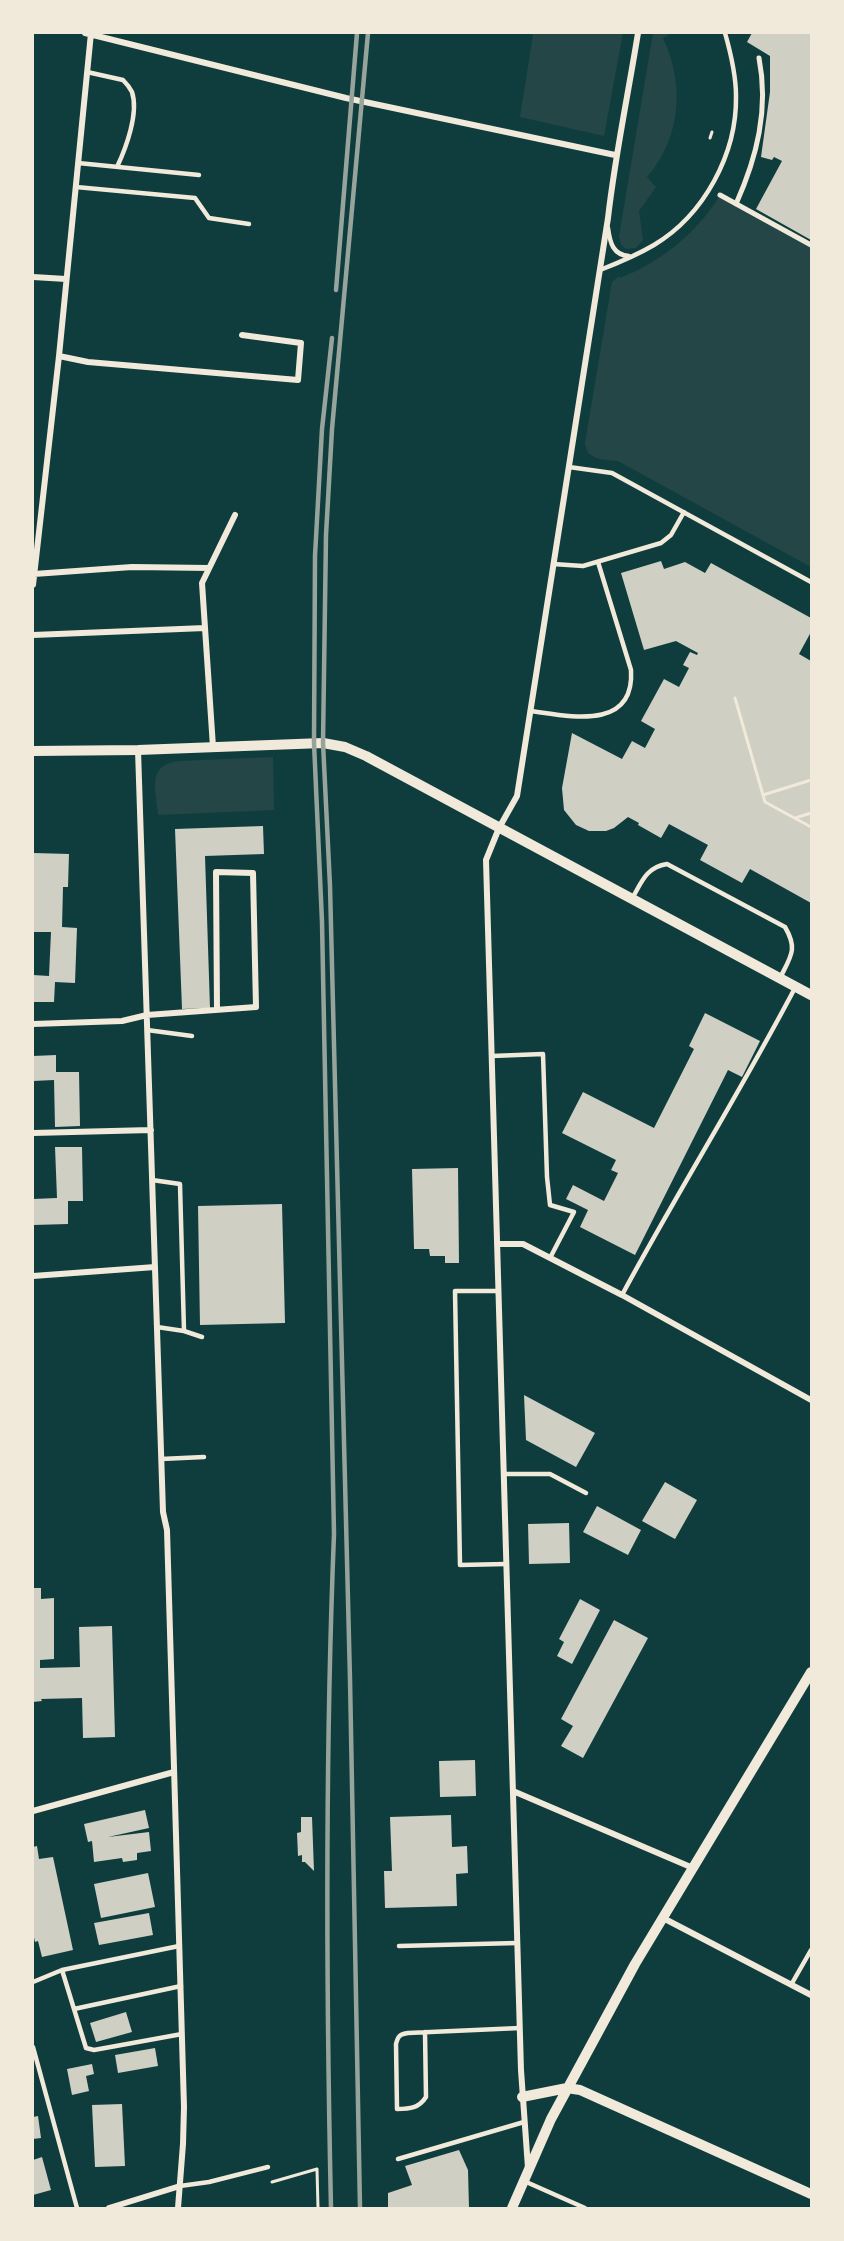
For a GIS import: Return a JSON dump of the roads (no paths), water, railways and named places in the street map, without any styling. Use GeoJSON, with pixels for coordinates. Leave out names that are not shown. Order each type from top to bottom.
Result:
{"type":"FeatureCollection","features":[{"type":"Feature","properties":{"kind":"street"},"geometry":{"type":"LineString","coordinates":[[526,2176],[517,1943],[486,860],[499,828],[517,796],[608,218],[615,155],[627,102],[638,33]]}},
{"type":"Feature","properties":{"kind":"street"},"geometry":{"type":"LineString","coordinates":[[33,585],[59,356],[89,34],[346,98],[615,155]]}},
{"type":"Feature","properties":{"kind":"street"},"geometry":{"type":"LineString","coordinates":[[736,204],[747,179],[760,130],[764,92],[759,57]]}},
{"type":"Feature","properties":{"kind":"street"},"geometry":{"type":"LineString","coordinates":[[720,195],[811,245]]}},
{"type":"Feature","properties":{"kind":"street"},"geometry":{"type":"LineString","coordinates":[[33,277],[66,279]]}},
{"type":"Feature","properties":{"kind":"street"},"geometry":{"type":"LineString","coordinates":[[59,356],[88,362],[298,380],[301,343],[242,335]]}},
{"type":"Feature","properties":{"kind":"street"},"geometry":{"type":"LineString","coordinates":[[213,747],[202,583],[235,515]]}},
{"type":"Feature","properties":{"kind":"street"},"geometry":{"type":"LineString","coordinates":[[34,574],[132,567],[209,568]]}},
{"type":"Feature","properties":{"kind":"street"},"geometry":{"type":"LineString","coordinates":[[33,635],[205,628]]}},
{"type":"Feature","properties":{"kind":"street"},"geometry":{"type":"LineString","coordinates":[[33,751],[138,750],[323,742],[345,747],[633,898],[811,995]]}},
{"type":"Feature","properties":{"kind":"street"},"geometry":{"type":"LineString","coordinates":[[138,750],[161,1459],[163,1512],[167,1530],[181,1986],[184,2108],[178,2208]]}},
{"type":"Feature","properties":{"kind":"street"},"geometry":{"type":"LineString","coordinates":[[33,1024],[122,1021],[147,1015],[218,1010],[256,1006],[253,873],[216,872],[218,1010]]}},
{"type":"Feature","properties":{"kind":"street"},"geometry":{"type":"LineString","coordinates":[[33,1133],[150,1130]]}},
{"type":"Feature","properties":{"kind":"street"},"geometry":{"type":"LineString","coordinates":[[497,1244],[523,1244],[622,1295],[811,1400]]}},
{"type":"Feature","properties":{"kind":"street"},"geometry":{"type":"LineString","coordinates":[[33,1276],[155,1268]]}},
{"type":"Feature","properties":{"kind":"street"},"geometry":{"type":"LineString","coordinates":[[512,2208],[567,2088],[635,1964],[811,1671]]}},
{"type":"Feature","properties":{"kind":"street"},"geometry":{"type":"LineString","coordinates":[[33,1811],[174,1772]]}},
{"type":"Feature","properties":{"kind":"street"},"geometry":{"type":"LineString","coordinates":[[513,1791],[693,1868]]}},
{"type":"Feature","properties":{"kind":"street"},"geometry":{"type":"LineString","coordinates":[[663,1918],[811,1995]]}},
{"type":"Feature","properties":{"kind":"street"},"geometry":{"type":"LineString","coordinates":[[522,2097],[567,2088],[580,2090],[811,2194]]}},
{"type":"Feature","properties":{"kind":"street"},"geometry":{"type":"LineString","coordinates":[[109,2208],[180,2186]]}},
{"type":"Feature","properties":{"kind":"lane"},"geometry":{"type":"LineString","coordinates":[[600,270],[632,256],[676,229],[701,201],[722,166],[730,142],[736,96],[735,74],[725,33]]}},
{"type":"Feature","properties":{"kind":"lane"},"geometry":{"type":"LineString","coordinates":[[87,72],[123,80],[132,92],[133,116],[129,143],[117,167]]}},
{"type":"Feature","properties":{"kind":"lane"},"geometry":{"type":"LineString","coordinates":[[78,163],[200,175]]}},
{"type":"Feature","properties":{"kind":"lane"},"geometry":{"type":"LineString","coordinates":[[76,187],[195,198],[209,218],[249,224]]}},
{"type":"Feature","properties":{"kind":"lane"},"geometry":{"type":"LineString","coordinates":[[608,218],[611,244],[614,249],[625,256],[632,256]]}},
{"type":"Feature","properties":{"kind":"lane"},"geometry":{"type":"LineString","coordinates":[[568,467],[612,473],[811,582]]}},
{"type":"Feature","properties":{"kind":"lane"},"geometry":{"type":"LineString","coordinates":[[553,564],[577,567],[661,543],[671,535],[684,512]]}},
{"type":"Feature","properties":{"kind":"lane"},"geometry":{"type":"LineString","coordinates":[[530,711],[572,717],[603,716],[622,704],[629,693],[632,683],[631,670],[598,562]]}},
{"type":"Feature","properties":{"kind":"lane"},"geometry":{"type":"LineString","coordinates":[[633,898],[644,876],[650,870],[667,864],[676,867],[785,927],[793,945],[792,955],[780,978]]}},
{"type":"Feature","properties":{"kind":"lane"},"geometry":{"type":"LineString","coordinates":[[622,1295],[796,986]]}},
{"type":"Feature","properties":{"kind":"lane"},"geometry":{"type":"LineString","coordinates":[[147,1030],[192,1036]]}},
{"type":"Feature","properties":{"kind":"lane"},"geometry":{"type":"LineString","coordinates":[[492,1056],[543,1054],[550,1205],[574,1212],[550,1258]]}},
{"type":"Feature","properties":{"kind":"lane"},"geometry":{"type":"LineString","coordinates":[[152,1180],[180,1184],[184,1331]]}},
{"type":"Feature","properties":{"kind":"lane"},"geometry":{"type":"LineString","coordinates":[[498,1291],[455,1292],[460,1565],[506,1564]]}},
{"type":"Feature","properties":{"kind":"lane"},"geometry":{"type":"LineString","coordinates":[[157,1327],[184,1331],[202,1337]]}},
{"type":"Feature","properties":{"kind":"lane"},"geometry":{"type":"LineString","coordinates":[[161,1459],[204,1457]]}},
{"type":"Feature","properties":{"kind":"lane"},"geometry":{"type":"LineString","coordinates":[[504,1474],[550,1474],[586,1492]]}},
{"type":"Feature","properties":{"kind":"lane"},"geometry":{"type":"LineString","coordinates":[[399,1946],[517,1943]]}},
{"type":"Feature","properties":{"kind":"lane"},"geometry":{"type":"LineString","coordinates":[[33,1982],[63,1970],[179,1946]]}},
{"type":"Feature","properties":{"kind":"lane"},"geometry":{"type":"LineString","coordinates":[[791,1985],[811,1950]]}},
{"type":"Feature","properties":{"kind":"lane"},"geometry":{"type":"LineString","coordinates":[[63,1970],[86,2048],[94,2050],[182,2034]]}},
{"type":"Feature","properties":{"kind":"lane"},"geometry":{"type":"LineString","coordinates":[[74,2009],[181,1986]]}},
{"type":"Feature","properties":{"kind":"lane"},"geometry":{"type":"LineString","coordinates":[[425,2032],[426,2097],[416,2107],[398,2109],[396,2044],[398,2037],[402,2034],[425,2032],[520,2028]]}},
{"type":"Feature","properties":{"kind":"lane"},"geometry":{"type":"LineString","coordinates":[[33,2046],[77,2208]]}},
{"type":"Feature","properties":{"kind":"lane"},"geometry":{"type":"LineString","coordinates":[[398,2159],[524,2122]]}},
{"type":"Feature","properties":{"kind":"lane"},"geometry":{"type":"LineString","coordinates":[[180,2186],[209,2182],[268,2167]]}},
{"type":"Feature","properties":{"kind":"lane"},"geometry":{"type":"LineString","coordinates":[[526,2176],[585,2208]]}},
{"type":"Feature","properties":{"kind":"railway"},"geometry":{"type":"LineString","coordinates":[[336,290],[357,33]]}},
{"type":"Feature","properties":{"kind":"railway"},"geometry":{"type":"LineString","coordinates":[[360,2208],[350,1679],[330,886],[323,743],[326,535],[332,429],[368,33]]}},
{"type":"Feature","properties":{"kind":"railway"},"geometry":{"type":"LineString","coordinates":[[331,2208],[327,1871],[334,1534],[322,922],[314,743],[315,556],[322,429],[332,338]]}}]}
